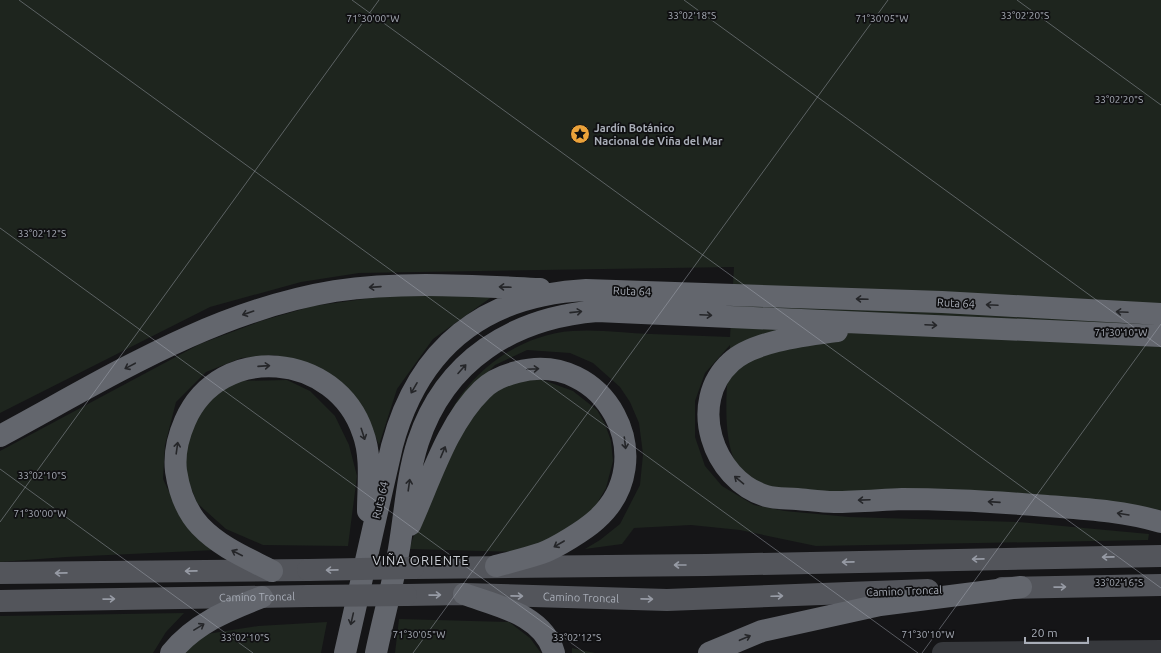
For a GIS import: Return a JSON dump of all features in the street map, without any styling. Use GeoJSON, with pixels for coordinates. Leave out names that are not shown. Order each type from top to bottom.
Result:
{"type":"FeatureCollection","features":[{"type":"Feature","properties":{"kind":"highway"},"geometry":{"type":"LineString","coordinates":[[0,436],[185,337],[222,321],[298,298],[350,289],[410,285],[586,290]]}},
{"type":"Feature","properties":{"kind":"highway","name":"Ruta 64"},"geometry":{"type":"LineString","coordinates":[[344,653],[398,422],[407,399],[435,358],[452,340],[471,325],[492,312],[537,296],[561,291],[586,290],[889,300],[1161,314]]}},
{"type":"Feature","properties":{"kind":"highway","name":"Ruta 64"},"geometry":{"type":"LineString","coordinates":[[376,653],[398,551],[412,465],[426,421],[437,400],[451,382],[479,354],[505,336],[526,325],[549,317],[597,311],[1161,336]]}},
{"type":"Feature","properties":{"kind":"highway"},"geometry":{"type":"LineString","coordinates":[[892,324],[794,337],[740,354],[729,364],[720,376],[714,389],[709,418],[714,447],[720,460],[729,472],[740,482],[753,490],[766,496],[781,499],[833,502],[947,499],[1103,510],[1161,522]]}},
{"type":"Feature","properties":{"kind":"highway"},"geometry":{"type":"LineString","coordinates":[[272,571],[231,551],[201,526],[190,513],[182,498],[175,464],[180,430],[197,401],[209,388],[223,378],[255,367],[290,367],[322,380],[336,390],[348,403],[357,417],[364,433],[367,450],[367,554]]}},
{"type":"Feature","properties":{"kind":"highway"},"geometry":{"type":"LineString","coordinates":[[398,551],[450,435],[482,389],[501,378],[526,369],[543,368],[574,376],[589,384],[601,395],[611,407],[619,421],[626,451],[622,482],[607,509],[584,529],[544,553],[496,566]]}},
{"type":"Feature","properties":{"kind":"highway"},"geometry":{"type":"LineString","coordinates":[[709,653],[762,631],[880,605],[1021,587]]}},
{"type":"Feature","properties":{"kind":"highway"},"geometry":{"type":"LineString","coordinates":[[464,594],[526,617],[543,631],[554,653]]}},
{"type":"Feature","properties":{"kind":"highway"},"geometry":{"type":"LineString","coordinates":[[171,653],[181,640],[224,612],[262,597]]}},
{"type":"Feature","properties":{"kind":"main road"},"geometry":{"type":"LineString","coordinates":[[0,573],[272,571],[496,566],[712,565],[1161,556]]}},
{"type":"Feature","properties":{"kind":"main road","name":"Camino Troncal"},"geometry":{"type":"LineString","coordinates":[[0,601],[464,594],[667,600],[1021,587],[1161,585]]}},
{"type":"Feature","properties":{"kind":"street"},"geometry":{"type":"LineString","coordinates":[[943,653],[1161,651]]}},
{"type":"Feature","properties":{"kind":"shaded area","name":"Jardín Botánico Nacional de Viña del Mar"},"geometry":{"type":"Polygon","coordinates":[[[0,0],[1161,0],[1161,510],[796,493],[772,488],[750,480],[739,469],[732,455],[726,417],[730,345],[705,373],[695,401],[695,437],[705,466],[722,486],[754,505],[785,511],[849,517],[1019,522],[1149,534],[1148,540],[816,546],[740,530],[691,525],[634,528],[622,544],[585,549],[600,540],[620,524],[640,485],[643,454],[639,423],[630,402],[620,387],[593,363],[570,353],[527,350],[495,365],[473,387],[442,432],[450,412],[476,377],[492,363],[511,350],[530,341],[551,334],[572,331],[602,331],[730,337],[734,267],[359,273],[301,282],[210,307],[0,413],[0,0]]]}},
{"type":"Feature","properties":{"kind":"shaded area"},"geometry":{"type":"Polygon","coordinates":[[[400,294],[493,296],[433,339],[397,389],[379,445],[366,413],[342,384],[309,364],[274,355],[241,358],[206,372],[176,402],[165,445],[163,479],[182,519],[216,550],[66,557],[0,562],[0,451],[200,344],[261,321],[313,306],[400,294]]]}},
{"type":"Feature","properties":{"kind":"shaded area"},"geometry":{"type":"Polygon","coordinates":[[[521,378],[543,380],[573,391],[597,410],[605,424],[611,441],[613,461],[606,488],[592,512],[553,540],[520,552],[409,549],[432,486],[451,442],[489,394],[521,378]]]}},
{"type":"Feature","properties":{"kind":"shaded area"},"geometry":{"type":"Polygon","coordinates":[[[287,380],[310,391],[335,416],[349,445],[357,476],[348,546],[263,545],[226,529],[197,503],[183,467],[184,436],[201,404],[237,381],[287,380]]]}},
{"type":"Feature","properties":{"kind":"shaded area"},"geometry":{"type":"Polygon","coordinates":[[[184,613],[166,632],[153,653],[0,653],[0,616],[184,613]]]}},
{"type":"Feature","properties":{"kind":"shaded area"},"geometry":{"type":"Polygon","coordinates":[[[399,619],[509,622],[530,638],[541,653],[395,653],[399,619]]]}},
{"type":"Feature","properties":{"kind":"shaded area"},"geometry":{"type":"Polygon","coordinates":[[[327,622],[321,653],[186,653],[190,646],[207,634],[258,626],[327,622]]]}},
{"type":"Feature","properties":{"kind":"shaded area"},"geometry":{"type":"Polygon","coordinates":[[[572,648],[595,653],[572,653],[572,648]]]}},
{"type":"Feature","properties":{"kind":"place","name":"Jardín Botánico Nacional de Viña del Mar"},"geometry":{"type":"Point","coordinates":[580,134]}},
{"type":"Feature","properties":{"kind":"district","name":"VIÑA ORIENTE"},"geometry":{"type":"Point","coordinates":[421,560]}}]}
